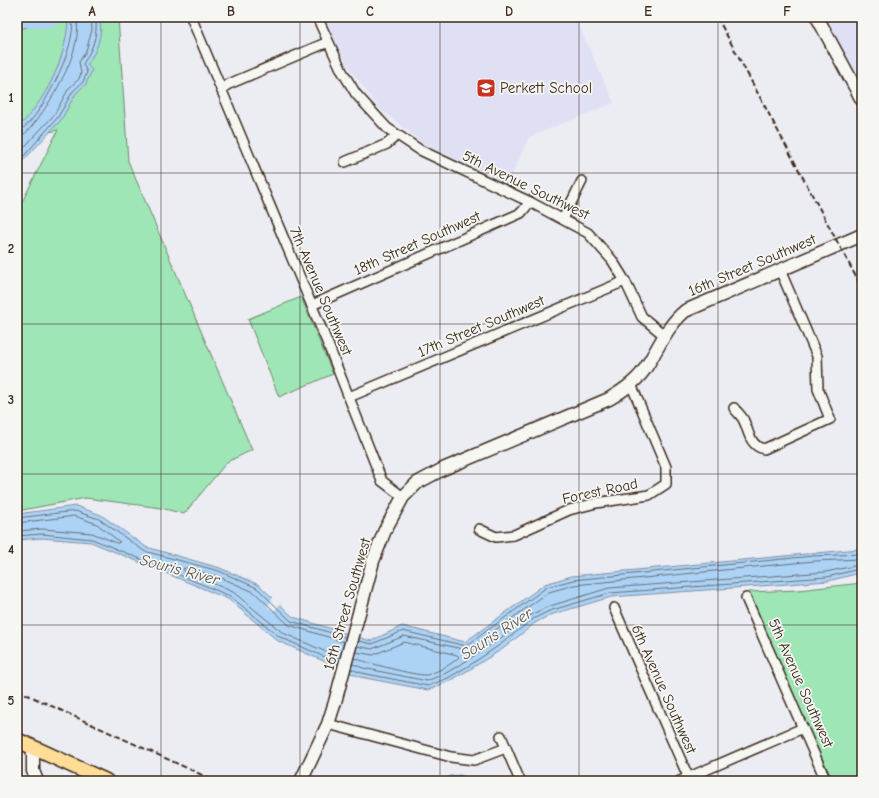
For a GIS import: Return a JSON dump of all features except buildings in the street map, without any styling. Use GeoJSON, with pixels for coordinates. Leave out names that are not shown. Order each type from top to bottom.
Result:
{"type":"FeatureCollection","features":[{"type":"Feature","properties":{"kind":"main road"},"geometry":{"type":"LineString","coordinates":[[817,17],[862,100]]}},
{"type":"Feature","properties":{"kind":"main road","name":"16th Street Southwest"},"geometry":{"type":"LineString","coordinates":[[664,335],[675,319],[685,311],[862,235]]}},
{"type":"Feature","properties":{"kind":"main road"},"geometry":{"type":"LineString","coordinates":[[631,384],[648,365],[664,335]]}},
{"type":"Feature","properties":{"kind":"main road","name":"16th Street Southwest"},"geometry":{"type":"LineString","coordinates":[[301,781],[328,724],[343,677],[373,560],[388,524],[403,496],[417,483],[443,469],[609,399],[631,384]]}},
{"type":"Feature","properties":{"kind":"main road"},"geometry":{"type":"LineString","coordinates":[[17,740],[106,781]]}},
{"type":"Feature","properties":{"kind":"main road"},"geometry":{"type":"LineString","coordinates":[[33,747],[32,762],[37,781]]}},
{"type":"Feature","properties":{"kind":"street","name":"7th Avenue Southwest"},"geometry":{"type":"LineString","coordinates":[[191,17],[312,306],[382,481],[403,496]]}},
{"type":"Feature","properties":{"kind":"street","name":"5th Avenue Southwest"},"geometry":{"type":"LineString","coordinates":[[317,17],[342,71],[356,94],[371,113],[396,136],[426,153],[563,218],[588,233],[612,260],[625,281],[642,317],[664,335]]}},
{"type":"Feature","properties":{"kind":"street"},"geometry":{"type":"LineString","coordinates":[[221,89],[229,84],[328,42]]}},
{"type":"Feature","properties":{"kind":"street"},"geometry":{"type":"LineString","coordinates":[[344,162],[387,144],[396,136]]}},
{"type":"Feature","properties":{"kind":"street"},"geometry":{"type":"LineString","coordinates":[[563,218],[582,181]]}},
{"type":"Feature","properties":{"kind":"street","name":"18th Street Southwest"},"geometry":{"type":"LineString","coordinates":[[312,306],[521,213],[530,202]]}},
{"type":"Feature","properties":{"kind":"street"},"geometry":{"type":"LineString","coordinates":[[734,408],[744,419],[752,442],[757,448],[764,449],[830,419],[818,389],[817,356],[780,270]]}},
{"type":"Feature","properties":{"kind":"street","name":"17th Street Southwest"},"geometry":{"type":"LineString","coordinates":[[349,397],[625,281]]}},
{"type":"Feature","properties":{"kind":"street","name":"Forest Road"},"geometry":{"type":"LineString","coordinates":[[479,529],[496,537],[514,535],[541,521],[569,510],[596,503],[649,495],[666,484],[666,467],[631,384]]}},
{"type":"Feature","properties":{"kind":"street","name":"5th Avenue Southwest"},"geometry":{"type":"LineString","coordinates":[[746,598],[826,781]]}},
{"type":"Feature","properties":{"kind":"street","name":"6th Avenue Southwest"},"geometry":{"type":"LineString","coordinates":[[614,608],[686,780]]}},
{"type":"Feature","properties":{"kind":"street"},"geometry":{"type":"LineString","coordinates":[[328,724],[451,757],[474,760],[506,748]]}},
{"type":"Feature","properties":{"kind":"street"},"geometry":{"type":"LineString","coordinates":[[686,780],[803,728]]}},
{"type":"Feature","properties":{"kind":"street"},"geometry":{"type":"LineString","coordinates":[[501,736],[520,781]]}},
{"type":"Feature","properties":{"kind":"shaded area","name":"Perkett School"},"geometry":{"type":"Polygon","coordinates":[[[324,17],[575,17],[614,103],[529,137],[508,184],[427,146],[380,109],[352,72],[338,48],[324,17]]]}},
{"type":"Feature","properties":{"kind":"shaded area"},"geometry":{"type":"Polygon","coordinates":[[[825,17],[862,17],[862,85],[825,17]]]}},
{"type":"Feature","properties":{"kind":"green space"},"geometry":{"type":"Polygon","coordinates":[[[17,17],[118,17],[128,161],[252,450],[227,462],[184,514],[161,508],[86,498],[17,511],[17,212],[58,130],[17,139],[17,17]]]}},
{"type":"Feature","properties":{"kind":"green space"},"geometry":{"type":"Polygon","coordinates":[[[301,297],[333,374],[279,397],[248,319],[301,297]]]}},
{"type":"Feature","properties":{"kind":"green space"},"geometry":{"type":"Polygon","coordinates":[[[862,583],[862,781],[833,781],[802,715],[749,592],[798,590],[862,583]]]}},
{"type":"Feature","properties":{"kind":"water"},"geometry":{"type":"Polygon","coordinates":[[[17,17],[100,17],[101,30],[94,54],[87,65],[92,70],[86,84],[76,93],[61,120],[22,162],[17,178],[17,129],[37,105],[52,79],[63,51],[68,21],[52,20],[17,30],[17,17]]]}},
{"type":"Feature","properties":{"kind":"water"},"geometry":{"type":"Polygon","coordinates":[[[76,506],[101,515],[146,547],[220,568],[259,585],[293,617],[371,641],[402,626],[465,642],[545,584],[572,576],[859,549],[862,550],[862,576],[856,574],[828,581],[611,597],[550,615],[535,623],[504,648],[472,668],[450,681],[428,690],[360,677],[278,641],[228,599],[91,542],[42,538],[17,540],[17,514],[76,506]]]}},
{"type":"Feature","properties":{"kind":"water"},"geometry":{"type":"Polygon","coordinates":[[[460,775],[476,781],[443,781],[450,776],[460,775]]]}},
{"type":"Feature","properties":{"kind":"pier"},"geometry":{"type":"Polygon","coordinates":[[[274,596],[281,603],[274,611],[267,607],[274,596]]]}},
{"type":"Feature","properties":{"kind":"waterway","name":"Souris River"},"geometry":{"type":"LineString","coordinates":[[18,17],[34,22],[60,17]]}},
{"type":"Feature","properties":{"kind":"railway"},"geometry":{"type":"LineString","coordinates":[[717,17],[862,288]]}},
{"type":"Feature","properties":{"kind":"railway"},"geometry":{"type":"LineString","coordinates":[[17,690],[215,781]]}},
{"type":"Feature","properties":{"kind":"place","name":"Perkett School"},"geometry":{"type":"Point","coordinates":[486,88]}}]}
